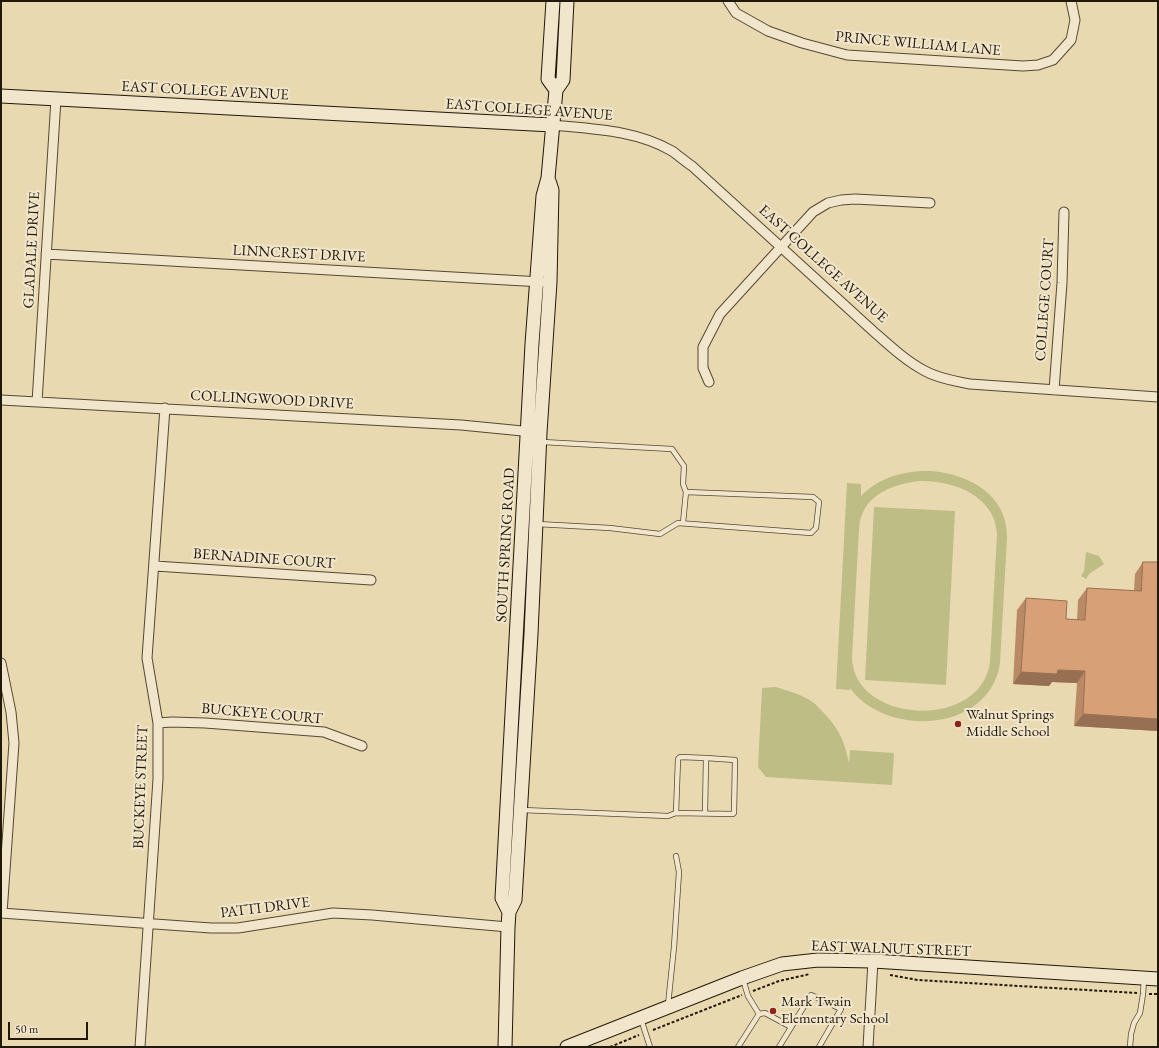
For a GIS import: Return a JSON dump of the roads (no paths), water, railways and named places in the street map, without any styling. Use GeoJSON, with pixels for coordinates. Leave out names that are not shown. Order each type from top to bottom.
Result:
{"type":"FeatureCollection","features":[{"type":"Feature","properties":{"kind":"main road"},"geometry":{"type":"LineString","coordinates":[[553,1],[548,79],[556,90],[563,80],[567,1]]}},
{"type":"Feature","properties":{"kind":"main road","name":"SOUTH SPRING ROAD"},"geometry":{"type":"LineString","coordinates":[[536,436],[536,282],[543,196],[548,178],[556,90]]}},
{"type":"Feature","properties":{"kind":"main road","name":"EAST COLLEGE AVENUE"},"geometry":{"type":"LineString","coordinates":[[1,96],[552,125]]}},
{"type":"Feature","properties":{"kind":"main road","name":"SOUTH SPRING ROAD"},"geometry":{"type":"LineString","coordinates":[[505,1047],[508,927],[509,912],[515,900],[536,436],[550,282],[552,190],[548,178]]}},
{"type":"Feature","properties":{"kind":"main road","name":"SOUTH SPRING ROAD"},"geometry":{"type":"LineString","coordinates":[[509,912],[502,898],[507,809],[532,521]]}},
{"type":"Feature","properties":{"kind":"main road"},"geometry":{"type":"LineString","coordinates":[[507,809],[520,810]]}},
{"type":"Feature","properties":{"kind":"main road","name":"EAST WALNUT STREET"},"geometry":{"type":"LineString","coordinates":[[567,1047],[742,978],[782,964],[797,962],[818,960],[873,961],[1158,979]]}},
{"type":"Feature","properties":{"kind":"street","name":"PRINCE WILLIAM LANE"},"geometry":{"type":"LineString","coordinates":[[728,1],[736,13],[768,31],[802,43],[847,55],[1023,66],[1038,65],[1053,60],[1071,40],[1075,20],[1071,1]]}},
{"type":"Feature","properties":{"kind":"street","name":"GLADALE DRIVE"},"geometry":{"type":"LineString","coordinates":[[37,402],[56,99]]}},
{"type":"Feature","properties":{"kind":"street","name":"EAST COLLEGE AVENUE"},"geometry":{"type":"LineString","coordinates":[[552,125],[619,132],[648,140],[673,152],[692,166],[893,348],[926,372],[947,379],[970,384],[1158,397]]}},
{"type":"Feature","properties":{"kind":"street"},"geometry":{"type":"LineString","coordinates":[[709,382],[703,368],[703,346],[720,314],[812,212],[828,203],[855,199],[930,204]]}},
{"type":"Feature","properties":{"kind":"street","name":"COLLEGE COURT"},"geometry":{"type":"LineString","coordinates":[[1054,390],[1062,283],[1064,212]]}},
{"type":"Feature","properties":{"kind":"street","name":"LINNCREST DRIVE"},"geometry":{"type":"LineString","coordinates":[[46,254],[550,282]]}},
{"type":"Feature","properties":{"kind":"street","name":"COLLINGWOOD DRIVE"},"geometry":{"type":"LineString","coordinates":[[1,400],[461,425],[536,436]]}},
{"type":"Feature","properties":{"kind":"street","name":"BUCKEYE STREET"},"geometry":{"type":"LineString","coordinates":[[140,1047],[158,778],[158,723],[147,658],[155,566],[165,408]]}},
{"type":"Feature","properties":{"kind":"street","name":"BERNADINE COURT"},"geometry":{"type":"LineString","coordinates":[[155,566],[371,580]]}},
{"type":"Feature","properties":{"kind":"street"},"geometry":{"type":"LineString","coordinates":[[1,663],[11,712],[14,743],[2,913]]}},
{"type":"Feature","properties":{"kind":"street","name":"BUCKEYE COURT"},"geometry":{"type":"LineString","coordinates":[[158,723],[205,723],[324,732],[362,746]]}},
{"type":"Feature","properties":{"kind":"street","name":"PATTI DRIVE"},"geometry":{"type":"LineString","coordinates":[[2,913],[211,928],[238,928],[333,913],[508,927]]}},
{"type":"Feature","properties":{"kind":"street"},"geometry":{"type":"LineString","coordinates":[[868,1047],[873,961]]}},
{"type":"Feature","properties":{"kind":"lane"},"geometry":{"type":"LineString","coordinates":[[536,436],[672,449],[684,466],[683,484],[686,492],[683,523]]}},
{"type":"Feature","properties":{"kind":"lane"},"geometry":{"type":"LineString","coordinates":[[532,521],[660,534],[678,523],[811,533],[816,528],[819,502],[813,497],[686,492]]}},
{"type":"Feature","properties":{"kind":"lane"},"geometry":{"type":"LineString","coordinates":[[520,810],[668,816],[676,812],[731,815],[734,812],[736,760],[678,758],[676,812]]}},
{"type":"Feature","properties":{"kind":"lane"},"geometry":{"type":"LineString","coordinates":[[705,813],[706,758]]}},
{"type":"Feature","properties":{"kind":"lane"},"geometry":{"type":"LineString","coordinates":[[668,1007],[679,872],[676,856]]}},
{"type":"Feature","properties":{"kind":"lane"},"geometry":{"type":"LineString","coordinates":[[742,978],[748,996],[759,1014]]}},
{"type":"Feature","properties":{"kind":"lane"},"geometry":{"type":"LineString","coordinates":[[1130,1047],[1131,1034],[1134,1023],[1140,1013],[1144,994],[1144,978]]}},
{"type":"Feature","properties":{"kind":"lane"},"geometry":{"type":"LineString","coordinates":[[779,1047],[811,995],[841,1009],[819,1047]]}},
{"type":"Feature","properties":{"kind":"lane"},"geometry":{"type":"LineString","coordinates":[[738,1047],[759,1014],[765,1013],[791,1027]]}},
{"type":"Feature","properties":{"kind":"lane"},"geometry":{"type":"LineString","coordinates":[[640,1018],[650,1047]]}},
{"type":"Feature","properties":{"kind":"place","name":"Walnut Springs Middle School"},"geometry":{"type":"Point","coordinates":[958,724]}},
{"type":"Feature","properties":{"kind":"place","name":"Mark Twain Elementary School"},"geometry":{"type":"Point","coordinates":[773,1011]}}]}
